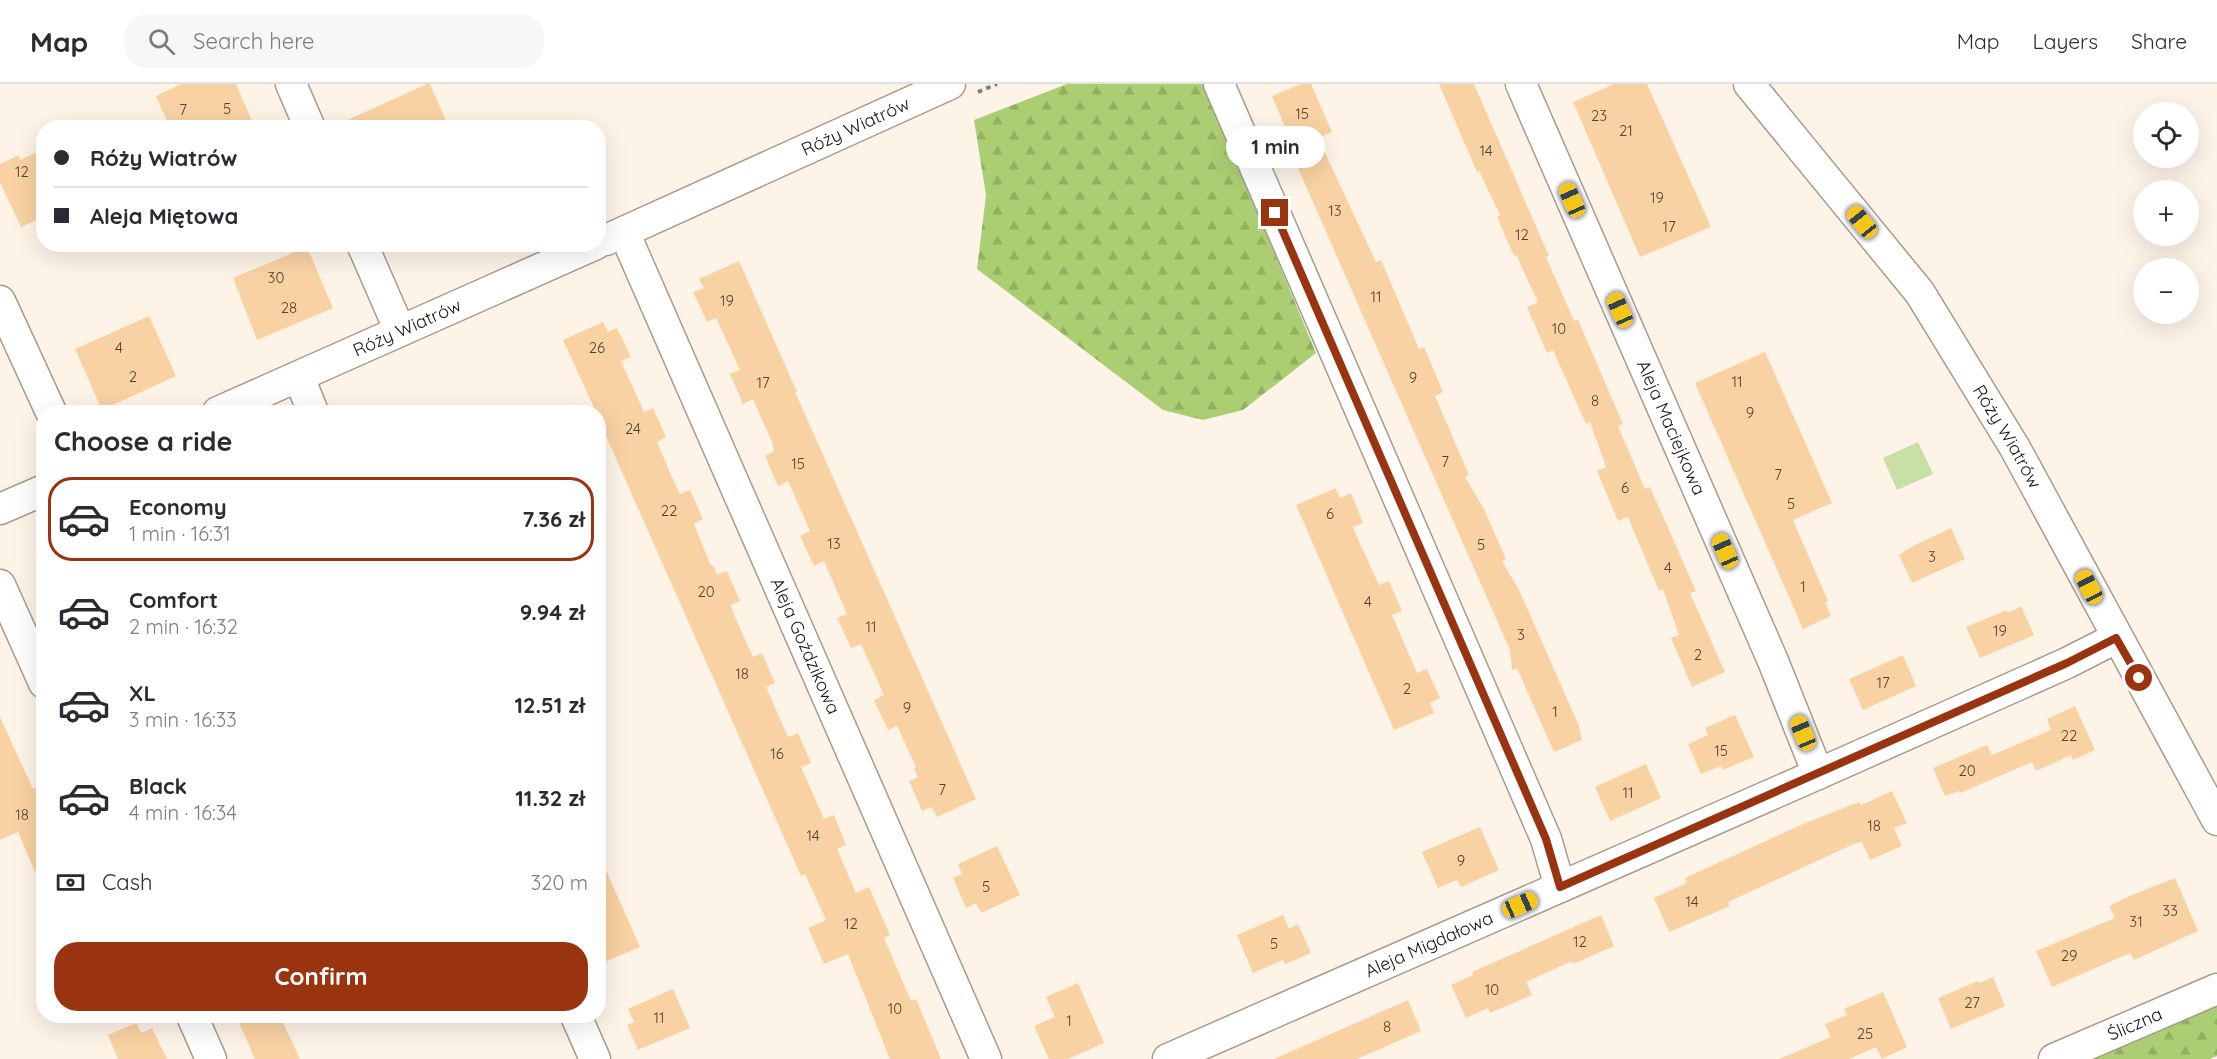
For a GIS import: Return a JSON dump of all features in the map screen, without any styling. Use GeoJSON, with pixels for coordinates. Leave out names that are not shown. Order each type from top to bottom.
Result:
{"type":"FeatureCollection","features":[{"type":"Feature","properties":{"kind":"street"},"geometry":{"type":"LineString","coordinates":[[291,84],[307,120]]}},
{"type":"Feature","properties":{"kind":"street","name":"Róży Wiatrów"},"geometry":{"type":"LineString","coordinates":[[606,240],[950,84]]}},
{"type":"Feature","properties":{"kind":"street"},"geometry":{"type":"LineString","coordinates":[[1219,84],[1546,839],[1560,887]]}},
{"type":"Feature","properties":{"kind":"street","name":"Aleja Maciejkowa"},"geometry":{"type":"LineString","coordinates":[[1521,84],[1773,661],[1818,774]]}},
{"type":"Feature","properties":{"kind":"street","name":"Róży Wiatrów"},"geometry":{"type":"LineString","coordinates":[[1749,84],[1920,292],[2015,448],[2116,638],[2217,820]]}},
{"type":"Feature","properties":{"kind":"street","name":"Aleja Goździkowa"},"geometry":{"type":"LineString","coordinates":[[606,240],[986,1059]]}},
{"type":"Feature","properties":{"kind":"street"},"geometry":{"type":"LineString","coordinates":[[365,252],[400,331]]}},
{"type":"Feature","properties":{"kind":"street","name":"Róży Wiatrów"},"geometry":{"type":"LineString","coordinates":[[234,405],[579,252]]}},
{"type":"Feature","properties":{"kind":"street"},"geometry":{"type":"LineString","coordinates":[[0,301],[48,405]]}},
{"type":"Feature","properties":{"kind":"street"},"geometry":{"type":"LineString","coordinates":[[298,377],[311,405]]}},
{"type":"Feature","properties":{"kind":"street"},"geometry":{"type":"LineString","coordinates":[[0,509],[36,493]]}},
{"type":"Feature","properties":{"kind":"street"},"geometry":{"type":"LineString","coordinates":[[0,585],[36,665]]}},
{"type":"Feature","properties":{"kind":"street","name":"Aleja Migdałowa"},"geometry":{"type":"LineString","coordinates":[[1168,1059],[1818,774],[2067,663],[2116,638]]}},
{"type":"Feature","properties":{"kind":"street","name":"Śliczna"},"geometry":{"type":"LineString","coordinates":[[2054,1059],[2217,989]]}},
{"type":"Feature","properties":{"kind":"street"},"geometry":{"type":"LineString","coordinates":[[195,1023],[211,1059]]}},
{"type":"Feature","properties":{"kind":"street"},"geometry":{"type":"LineString","coordinates":[[579,1023],[595,1059]]}},
{"type":"Feature","properties":{"kind":"green space"},"geometry":{"type":"Polygon","coordinates":[[[1067,84],[1204,84],[1316,353],[1243,410],[1203,420],[1163,410],[977,269],[986,195],[974,120],[1067,84]]]}},
{"type":"Feature","properties":{"kind":"green space"},"geometry":{"type":"Polygon","coordinates":[[[1918,442],[1933,474],[1897,490],[1883,458],[1918,442]]]}},
{"type":"Feature","properties":{"kind":"green space"},"geometry":{"type":"Polygon","coordinates":[[[2217,1003],[2217,1056],[2210,1059],[2083,1059],[2217,1003]]]}},
{"type":"Feature","properties":{"kind":"building"},"geometry":{"type":"Polygon","coordinates":[[[181,84],[236,84],[252,120],[166,120],[156,96],[181,84]]]}},
{"type":"Feature","properties":{"kind":"building"},"geometry":{"type":"Polygon","coordinates":[[[430,84],[446,120],[348,120],[430,84]]]}},
{"type":"Feature","properties":{"kind":"building"},"geometry":{"type":"Polygon","coordinates":[[[1301,84],[1311,84],[1332,132],[1318,138],[1376,262],[1381,260],[1419,349],[1424,347],[1443,392],[1435,396],[1469,475],[1465,477],[1484,509],[1506,559],[1502,561],[1519,590],[1579,726],[1582,740],[1554,752],[1517,668],[1512,670],[1510,650],[1283,134],[1287,132],[1272,96],[1301,84]]]}},
{"type":"Feature","properties":{"kind":"building"},"geometry":{"type":"Polygon","coordinates":[[[1439,84],[1474,84],[1549,256],[1546,257],[1574,321],[1578,320],[1623,424],[1618,426],[1645,489],[1650,487],[1696,591],[1690,593],[1725,672],[1692,687],[1671,638],[1679,635],[1663,589],[1659,591],[1628,517],[1618,521],[1597,471],[1606,467],[1590,422],[1586,424],[1553,350],[1547,353],[1527,307],[1538,302],[1516,255],[1514,256],[1497,217],[1500,215],[1479,171],[1477,172],[1439,84]]]}},
{"type":"Feature","properties":{"kind":"building"},"geometry":{"type":"Polygon","coordinates":[[[1614,84],[1647,84],[1711,227],[1640,257],[1573,102],[1614,84]]]}},
{"type":"Feature","properties":{"kind":"building"},"geometry":{"type":"Polygon","coordinates":[[[36,153],[36,220],[21,227],[0,182],[0,164],[19,155],[20,160],[36,153]]]}},
{"type":"Feature","properties":{"kind":"building"},"geometry":{"type":"Polygon","coordinates":[[[295,252],[309,252],[333,308],[257,340],[233,278],[295,252]]]}},
{"type":"Feature","properties":{"kind":"building"},"geometry":{"type":"Polygon","coordinates":[[[739,261],[976,799],[937,817],[932,807],[922,811],[909,781],[918,777],[914,768],[916,767],[897,726],[888,730],[874,700],[884,695],[861,644],[851,648],[837,618],[847,614],[824,561],[814,566],[800,536],[810,531],[788,481],[778,486],[765,456],[774,451],[772,442],[753,399],[743,404],[730,374],[740,370],[716,318],[707,322],[693,292],[704,288],[699,279],[739,261]]]}},
{"type":"Feature","properties":{"kind":"building"},"geometry":{"type":"Polygon","coordinates":[[[149,316],[176,376],[113,405],[100,405],[75,349],[149,316]]]}},
{"type":"Feature","properties":{"kind":"building"},"geometry":{"type":"Polygon","coordinates":[[[603,322],[608,332],[617,328],[631,357],[621,361],[644,412],[653,408],[666,437],[657,442],[675,484],[680,494],[690,490],[703,519],[694,524],[711,566],[713,565],[717,575],[727,571],[740,601],[731,605],[734,615],[753,657],[762,653],[775,683],[766,687],[788,737],[798,733],[811,763],[801,767],[824,819],[834,815],[846,845],[837,849],[856,893],[869,887],[890,935],[884,938],[911,1001],[916,999],[941,1059],[890,1059],[848,954],[824,964],[808,928],[826,920],[805,874],[801,876],[606,436],[606,405],[593,405],[563,340],[603,322]]]}},
{"type":"Feature","properties":{"kind":"building"},"geometry":{"type":"Polygon","coordinates":[[[1765,352],[1832,503],[1793,520],[1828,601],[1825,602],[1831,616],[1803,629],[1695,383],[1765,352]]]}},
{"type":"Feature","properties":{"kind":"building"},"geometry":{"type":"Polygon","coordinates":[[[1336,488],[1340,498],[1351,493],[1363,523],[1353,527],[1357,537],[1379,585],[1389,581],[1402,611],[1392,615],[1417,673],[1427,669],[1440,698],[1430,703],[1434,713],[1394,730],[1296,505],[1336,488]]]}},
{"type":"Feature","properties":{"kind":"building"},"geometry":{"type":"Polygon","coordinates":[[[1951,528],[1965,559],[1912,583],[1899,555],[1951,528]]]}},
{"type":"Feature","properties":{"kind":"building"},"geometry":{"type":"Polygon","coordinates":[[[2021,606],[2034,635],[1980,658],[1966,627],[2007,610],[2008,613],[2021,606]]]}},
{"type":"Feature","properties":{"kind":"building"},"geometry":{"type":"Polygon","coordinates":[[[1903,655],[1916,686],[1863,710],[1849,679],[1903,655]]]}},
{"type":"Feature","properties":{"kind":"building"},"geometry":{"type":"Polygon","coordinates":[[[2075,706],[2095,750],[2073,760],[2071,755],[2036,771],[2032,762],[1960,793],[1959,791],[1945,796],[1933,768],[1987,745],[1992,755],[2051,730],[2047,719],[2075,706]]]}},
{"type":"Feature","properties":{"kind":"building"},"geometry":{"type":"Polygon","coordinates":[[[1735,715],[1754,757],[1723,770],[1721,766],[1701,774],[1688,744],[1708,735],[1705,728],[1735,715]]]}},
{"type":"Feature","properties":{"kind":"building"},"geometry":{"type":"Polygon","coordinates":[[[0,717],[33,789],[36,788],[36,874],[18,832],[0,840],[0,717]]]}},
{"type":"Feature","properties":{"kind":"building"},"geometry":{"type":"Polygon","coordinates":[[[1646,764],[1661,798],[1610,821],[1595,787],[1646,764]]]}},
{"type":"Feature","properties":{"kind":"building"},"geometry":{"type":"Polygon","coordinates":[[[1892,791],[1907,823],[1894,828],[1902,846],[1870,860],[1862,842],[1856,843],[1728,902],[1730,906],[1669,932],[1654,898],[1687,883],[1685,878],[1803,824],[1859,802],[1861,805],[1892,791]]]}},
{"type":"Feature","properties":{"kind":"building"},"geometry":{"type":"Polygon","coordinates":[[[1480,827],[1499,870],[1461,887],[1457,880],[1438,888],[1422,852],[1480,827]]]}},
{"type":"Feature","properties":{"kind":"building"},"geometry":{"type":"Polygon","coordinates":[[[997,846],[1020,895],[981,913],[976,903],[966,908],[953,878],[962,874],[958,864],[997,846]]]}},
{"type":"Feature","properties":{"kind":"building"},"geometry":{"type":"Polygon","coordinates":[[[606,870],[640,947],[606,962],[606,870]]]}},
{"type":"Feature","properties":{"kind":"building"},"geometry":{"type":"Polygon","coordinates":[[[2175,878],[2198,931],[2134,960],[2130,953],[2052,987],[2036,951],[2115,918],[2109,906],[2175,878]]]}},
{"type":"Feature","properties":{"kind":"building"},"geometry":{"type":"Polygon","coordinates":[[[1283,915],[1289,929],[1298,924],[1311,953],[1285,964],[1283,960],[1253,973],[1237,935],[1283,915]]]}},
{"type":"Feature","properties":{"kind":"building"},"geometry":{"type":"Polygon","coordinates":[[[1601,915],[1614,946],[1573,964],[1572,961],[1526,982],[1532,995],[1490,1013],[1488,1008],[1466,1018],[1451,985],[1473,975],[1472,972],[1601,915]]]}},
{"type":"Feature","properties":{"kind":"building"},"geometry":{"type":"Polygon","coordinates":[[[1993,977],[2005,1006],[1951,1029],[1938,998],[1993,977]]]}},
{"type":"Feature","properties":{"kind":"building"},"geometry":{"type":"Polygon","coordinates":[[[1078,983],[1104,1043],[1068,1059],[1049,1059],[1034,1026],[1055,1017],[1046,997],[1078,983]]]}},
{"type":"Feature","properties":{"kind":"building"},"geometry":{"type":"Polygon","coordinates":[[[673,989],[690,1028],[638,1050],[627,1025],[634,1022],[628,1009],[673,989]]]}},
{"type":"Feature","properties":{"kind":"building"},"geometry":{"type":"Polygon","coordinates":[[[1883,992],[1907,1047],[1882,1059],[1876,1047],[1849,1059],[1779,1059],[1831,1037],[1825,1024],[1847,1015],[1844,1009],[1883,992]]]}},
{"type":"Feature","properties":{"kind":"building"},"geometry":{"type":"Polygon","coordinates":[[[1408,1000],[1421,1031],[1357,1059],[1274,1059],[1408,1000]]]}},
{"type":"Feature","properties":{"kind":"building"},"geometry":{"type":"Polygon","coordinates":[[[136,1023],[141,1033],[152,1028],[167,1059],[118,1059],[108,1035],[136,1023]]]}},
{"type":"Feature","properties":{"kind":"building"},"geometry":{"type":"Polygon","coordinates":[[[239,1023],[283,1023],[300,1059],[255,1059],[239,1023]]]}},
{"type":"Feature","properties":{"kind":"route"},"geometry":{"type":"LineString","coordinates":[[1275,213],[1546,839],[1560,887],[2067,663],[2116,638],[2139,678]]}}]}
